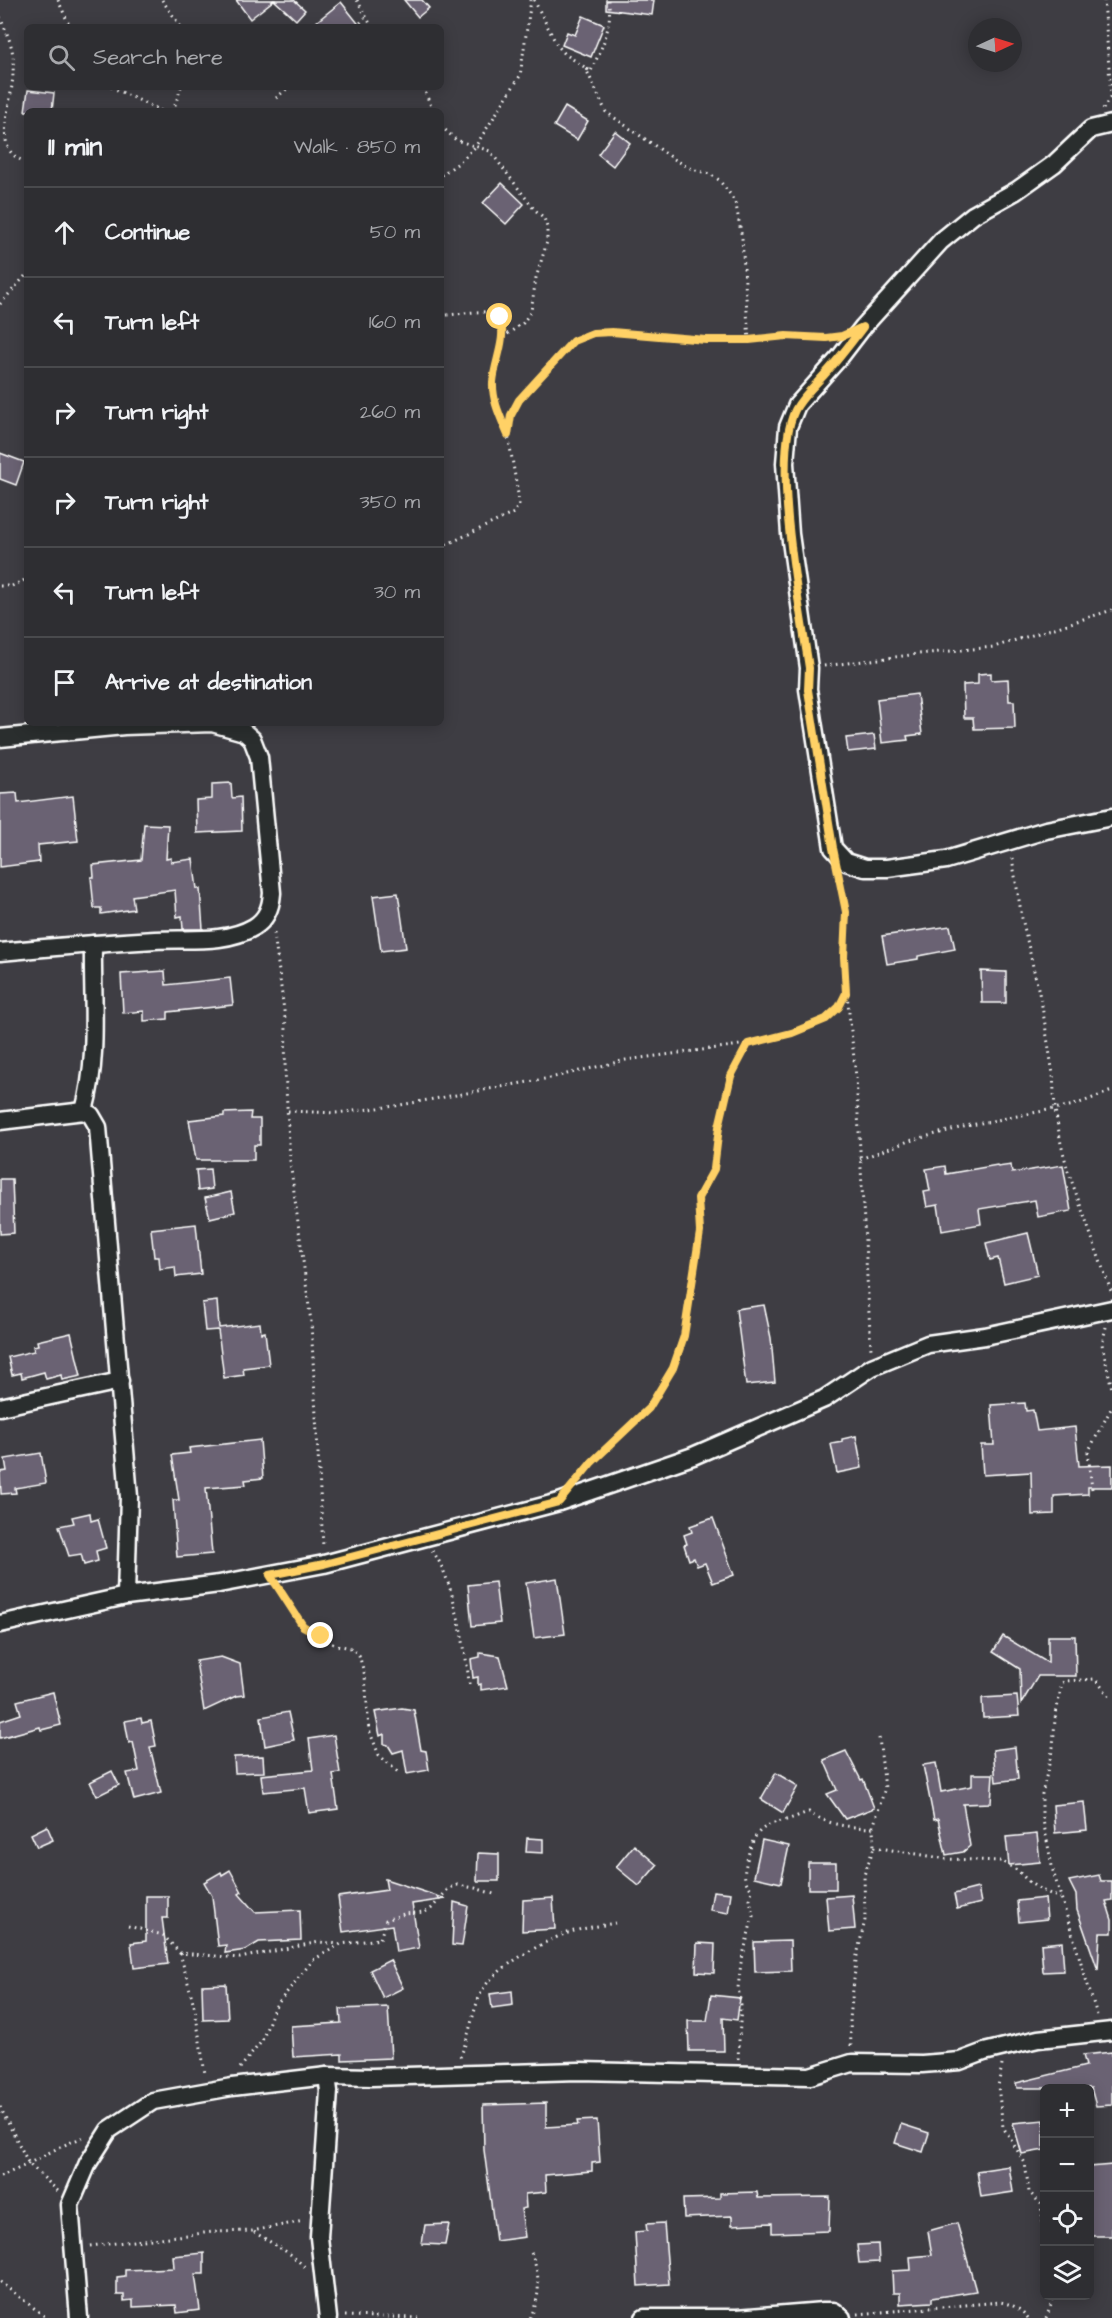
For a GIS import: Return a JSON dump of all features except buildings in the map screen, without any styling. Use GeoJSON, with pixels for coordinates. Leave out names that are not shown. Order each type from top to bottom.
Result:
{"type":"FeatureCollection","features":[{"type":"Feature","properties":{"kind":"street"},"geometry":{"type":"LineString","coordinates":[[1112,124],[1091,129],[1054,164],[1016,191],[973,215],[942,241],[863,327],[840,357],[797,405],[788,427],[785,463],[790,534],[809,668],[808,690],[833,848],[846,862],[865,868],[887,868],[946,860],[1046,830],[1112,817]]}},
{"type":"Feature","properties":{"kind":"street"},"geometry":{"type":"LineString","coordinates":[[0,738],[114,726]]}},
{"type":"Feature","properties":{"kind":"street"},"geometry":{"type":"LineString","coordinates":[[0,952],[236,935],[255,926],[271,910],[273,893],[259,757],[252,740],[244,732],[223,726]]}},
{"type":"Feature","properties":{"kind":"street"},"geometry":{"type":"LineString","coordinates":[[84,1111],[92,1083],[93,944]]}},
{"type":"Feature","properties":{"kind":"street"},"geometry":{"type":"LineString","coordinates":[[0,1121],[84,1111],[91,1115],[98,1127],[129,1497],[126,1596]]}},
{"type":"Feature","properties":{"kind":"street"},"geometry":{"type":"LineString","coordinates":[[0,1624],[126,1596],[219,1584],[324,1564],[559,1502],[693,1456],[824,1399],[872,1367],[928,1344],[985,1336],[1111,1304]]}},
{"type":"Feature","properties":{"kind":"street"},"geometry":{"type":"LineString","coordinates":[[0,1407],[120,1381]]}},
{"type":"Feature","properties":{"kind":"street"},"geometry":{"type":"LineString","coordinates":[[79,2318],[70,2205],[88,2163],[109,2130],[153,2101],[232,2087],[327,2076],[579,2071],[810,2076],[852,2063],[922,2064],[960,2061],[984,2052],[1038,2039],[1107,2031]]}},
{"type":"Feature","properties":{"kind":"street"},"geometry":{"type":"LineString","coordinates":[[327,2076],[329,2091],[319,2237],[324,2282],[334,2317]]}},
{"type":"Feature","properties":{"kind":"street"},"geometry":{"type":"LineString","coordinates":[[644,2318],[737,2318],[823,2311],[834,2311],[842,2317]]}},
{"type":"Feature","properties":{"kind":"path"},"geometry":{"type":"LineString","coordinates":[[58,0],[69,24]]}},
{"type":"Feature","properties":{"kind":"path"},"geometry":{"type":"LineString","coordinates":[[162,0],[179,24]]}},
{"type":"Feature","properties":{"kind":"path"},"geometry":{"type":"LineString","coordinates":[[357,0],[370,24]]}},
{"type":"Feature","properties":{"kind":"path"},"geometry":{"type":"LineString","coordinates":[[533,0],[557,45],[565,54],[591,71]]}},
{"type":"Feature","properties":{"kind":"path"},"geometry":{"type":"LineString","coordinates":[[444,173],[460,162],[475,147],[520,76],[533,0]]}},
{"type":"Feature","properties":{"kind":"path"},"geometry":{"type":"LineString","coordinates":[[591,71],[604,42],[611,13],[608,0]]}},
{"type":"Feature","properties":{"kind":"path"},"geometry":{"type":"LineString","coordinates":[[1104,0],[1112,95]]}},
{"type":"Feature","properties":{"kind":"path"},"geometry":{"type":"LineString","coordinates":[[0,17],[13,57],[9,105],[2,126],[1,139],[6,153],[15,160],[24,162]]}},
{"type":"Feature","properties":{"kind":"path"},"geometry":{"type":"LineString","coordinates":[[359,24],[366,17]]}},
{"type":"Feature","properties":{"kind":"path"},"geometry":{"type":"LineString","coordinates":[[591,71],[586,69],[606,112],[692,170],[710,174],[719,180],[730,194],[736,205],[742,237],[749,340]]}},
{"type":"Feature","properties":{"kind":"path"},"geometry":{"type":"LineString","coordinates":[[117,90],[156,108]]}},
{"type":"Feature","properties":{"kind":"path"},"geometry":{"type":"LineString","coordinates":[[174,108],[180,90]]}},
{"type":"Feature","properties":{"kind":"path"},"geometry":{"type":"LineString","coordinates":[[276,98],[285,90]]}},
{"type":"Feature","properties":{"kind":"path"},"geometry":{"type":"LineString","coordinates":[[424,90],[433,108]]}},
{"type":"Feature","properties":{"kind":"path"},"geometry":{"type":"LineString","coordinates":[[444,129],[456,140],[490,151],[534,209],[544,218],[547,226],[547,242],[536,278],[531,311],[523,323],[502,338]]}},
{"type":"Feature","properties":{"kind":"path"},"geometry":{"type":"LineString","coordinates":[[0,304],[24,277]]}},
{"type":"Feature","properties":{"kind":"path"},"geometry":{"type":"LineString","coordinates":[[444,315],[494,313],[500,317],[502,338],[493,380],[494,401],[508,435],[519,504],[514,513],[444,546]]}},
{"type":"Feature","properties":{"kind":"path"},"geometry":{"type":"LineString","coordinates":[[508,435],[511,415],[519,400],[573,341],[593,333],[612,332],[706,340],[749,340],[786,336],[826,338],[842,336],[863,327]]}},
{"type":"Feature","properties":{"kind":"path"},"geometry":{"type":"LineString","coordinates":[[0,586],[12,586],[24,580]]}},
{"type":"Feature","properties":{"kind":"path"},"geometry":{"type":"LineString","coordinates":[[809,668],[994,647],[1112,609]]}},
{"type":"Feature","properties":{"kind":"path"},"geometry":{"type":"LineString","coordinates":[[1009,841],[1022,918],[1042,1006],[1053,1074],[1055,1109],[1068,1171],[1111,1304],[1102,1344],[1112,1389]]}},
{"type":"Feature","properties":{"kind":"path"},"geometry":{"type":"LineString","coordinates":[[833,848],[846,912],[844,957],[846,993],[854,1046],[872,1367]]}},
{"type":"Feature","properties":{"kind":"path"},"geometry":{"type":"LineString","coordinates":[[271,910],[286,1026],[285,1069],[290,1161],[311,1322],[324,1564]]}},
{"type":"Feature","properties":{"kind":"path"},"geometry":{"type":"LineString","coordinates":[[288,1111],[336,1113],[395,1106],[550,1078],[626,1060],[748,1044],[792,1033],[826,1019],[839,1007],[846,993]]}},
{"type":"Feature","properties":{"kind":"path"},"geometry":{"type":"LineString","coordinates":[[579,1478],[592,1462],[649,1408],[673,1368],[684,1336],[700,1232],[698,1198],[714,1169],[719,1127],[731,1076],[748,1044]]}},
{"type":"Feature","properties":{"kind":"path"},"geometry":{"type":"LineString","coordinates":[[860,1159],[909,1141],[971,1125],[1074,1105],[1112,1091]]}},
{"type":"Feature","properties":{"kind":"path"},"geometry":{"type":"LineString","coordinates":[[1092,1489],[1088,1452],[1094,1436],[1112,1407]]}},
{"type":"Feature","properties":{"kind":"path"},"geometry":{"type":"LineString","coordinates":[[421,1539],[438,1558],[442,1567],[466,1652],[469,1684]]}},
{"type":"Feature","properties":{"kind":"path"},"geometry":{"type":"LineString","coordinates":[[270,1575],[303,1626],[336,1645],[351,1648],[359,1655],[365,1676],[369,1730],[379,1755],[400,1774]]}},
{"type":"Feature","properties":{"kind":"path"},"geometry":{"type":"LineString","coordinates":[[1107,2031],[1053,1871],[1042,1815],[1042,1794],[1053,1747],[1055,1719],[1062,1683],[1095,1679],[1112,1699]]}},
{"type":"Feature","properties":{"kind":"path"},"geometry":{"type":"LineString","coordinates":[[852,2063],[850,2019],[856,1960],[865,1920],[864,1875],[874,1847],[873,1828],[885,1788],[879,1738]]}},
{"type":"Feature","properties":{"kind":"path"},"geometry":{"type":"LineString","coordinates":[[736,2074],[741,2042],[741,2005],[738,1988],[741,1963],[753,1916],[750,1899],[752,1890],[746,1883],[744,1874],[749,1846],[754,1837],[779,1820],[809,1812],[822,1821],[846,1827],[873,1828]]}},
{"type":"Feature","properties":{"kind":"path"},"geometry":{"type":"LineString","coordinates":[[874,1847],[947,1859],[1001,1861],[1017,1870],[1041,1890],[1061,1898]]}},
{"type":"Feature","properties":{"kind":"path"},"geometry":{"type":"LineString","coordinates":[[180,1953],[240,1958],[319,1942],[341,1944],[380,1939],[386,1920],[404,1914],[425,1912],[432,1908],[448,1889],[457,1885],[497,1895]]}},
{"type":"Feature","properties":{"kind":"path"},"geometry":{"type":"LineString","coordinates":[[452,2075],[472,2027],[481,1993],[486,1983],[501,1968],[551,1939],[567,1933],[615,1923]]}},
{"type":"Feature","properties":{"kind":"path"},"geometry":{"type":"LineString","coordinates":[[128,1926],[164,1935],[180,1953],[195,2009],[208,2091]]}},
{"type":"Feature","properties":{"kind":"path"},"geometry":{"type":"LineString","coordinates":[[232,2087],[240,2067],[262,2041],[274,2008],[292,1984],[313,1960],[341,1944]]}},
{"type":"Feature","properties":{"kind":"path"},"geometry":{"type":"LineString","coordinates":[[1006,2047],[998,2086],[1003,2127],[1025,2163],[1029,2192],[1040,2203]]}},
{"type":"Feature","properties":{"kind":"path"},"geometry":{"type":"LineString","coordinates":[[0,2107],[29,2164],[70,2205]]}},
{"type":"Feature","properties":{"kind":"path"},"geometry":{"type":"LineString","coordinates":[[0,2176],[29,2164],[63,2144],[109,2130]]}},
{"type":"Feature","properties":{"kind":"path"},"geometry":{"type":"LineString","coordinates":[[74,2248],[224,2231],[252,2231],[288,2226],[320,2217]]}},
{"type":"Feature","properties":{"kind":"path"},"geometry":{"type":"LineString","coordinates":[[252,2231],[290,2254],[324,2282]]}},
{"type":"Feature","properties":{"kind":"path"},"geometry":{"type":"LineString","coordinates":[[530,2250],[537,2265],[540,2288],[530,2318]]}},
{"type":"Feature","properties":{"kind":"path"},"geometry":{"type":"LineString","coordinates":[[0,2282],[47,2318]]}},
{"type":"Feature","properties":{"kind":"path"},"geometry":{"type":"LineString","coordinates":[[1046,2318],[1052,2300]]}},
{"type":"Feature","properties":{"kind":"path"},"geometry":{"type":"LineString","coordinates":[[842,2317],[1000,2302],[1010,2304],[1028,2318]]}},
{"type":"Feature","properties":{"kind":"path"},"geometry":{"type":"LineString","coordinates":[[334,2317],[418,2318]]}},
{"type":"Feature","properties":{"kind":"route"},"geometry":{"type":"LineString","coordinates":[[321,1636],[303,1626],[270,1575],[324,1564],[559,1502],[592,1462],[649,1408],[673,1368],[684,1336],[700,1232],[698,1198],[714,1169],[719,1127],[731,1076],[748,1044],[792,1033],[826,1019],[839,1007],[846,993],[844,957],[846,912],[833,848],[808,690],[809,668],[790,534],[785,463],[788,427],[797,405],[840,357],[863,327],[842,336],[826,338],[786,336],[749,340],[706,340],[612,332],[593,333],[573,341],[519,400],[511,415],[508,435],[494,401],[493,380],[502,338],[500,317]]}}]}
